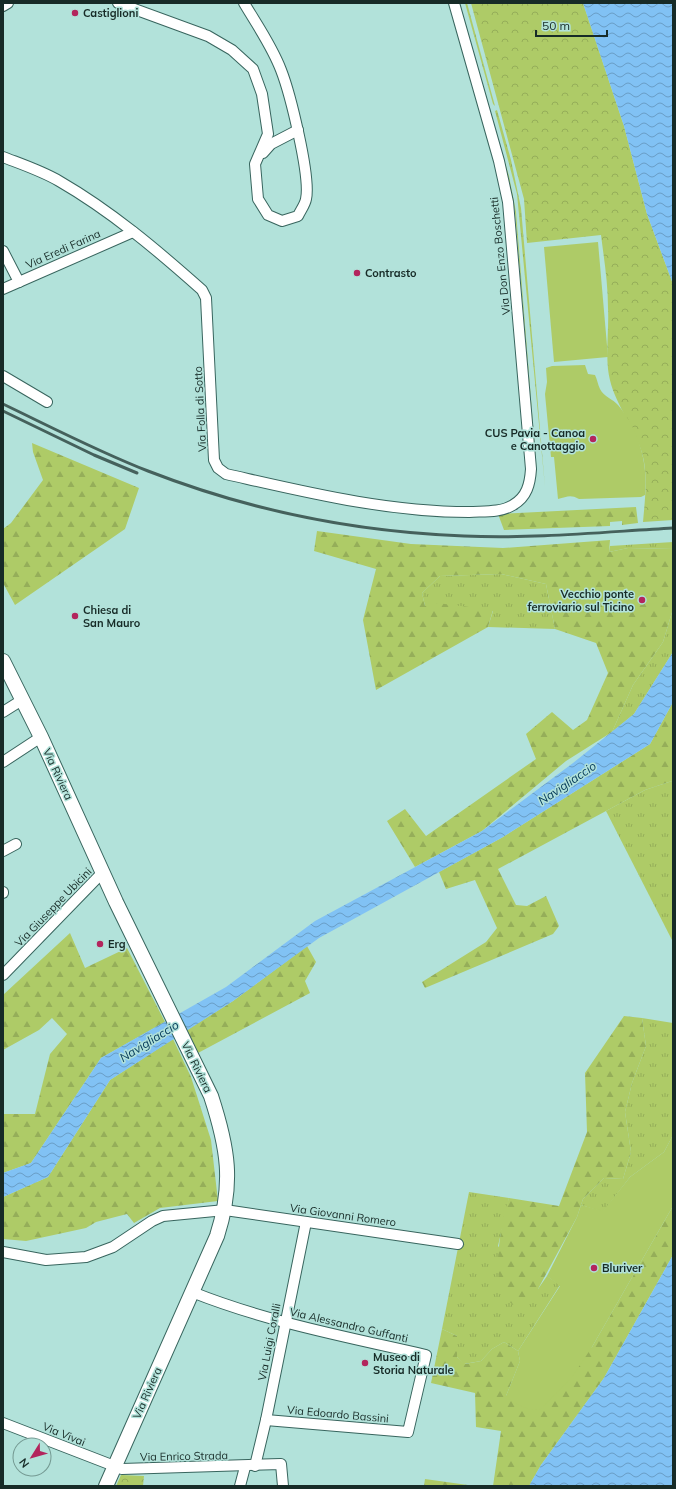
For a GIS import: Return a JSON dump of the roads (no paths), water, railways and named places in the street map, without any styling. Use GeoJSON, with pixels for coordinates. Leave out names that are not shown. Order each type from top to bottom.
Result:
{"type":"FeatureCollection","features":[{"type":"Feature","properties":{"kind":"street"},"geometry":{"type":"LineString","coordinates":[[3,6],[8,3]]}},
{"type":"Feature","properties":{"kind":"street"},"geometry":{"type":"LineString","coordinates":[[118,3],[208,36],[232,50],[253,69],[262,94],[268,134],[255,164],[258,199],[268,215],[282,221],[298,216],[306,200],[307,189],[298,130],[282,70],[270,46],[244,3]]}},
{"type":"Feature","properties":{"kind":"street","name":"Via Don Enzo Boschetti"},"geometry":{"type":"LineString","coordinates":[[454,3],[497,154],[508,202],[531,469],[527,490],[522,498],[512,506]]}},
{"type":"Feature","properties":{"kind":"street"},"geometry":{"type":"LineString","coordinates":[[258,158],[271,144],[298,130]]}},
{"type":"Feature","properties":{"kind":"street","name":"Via Folla di Sotto"},"geometry":{"type":"LineString","coordinates":[[3,157],[58,180],[133,232],[202,290],[206,298],[214,460],[218,468],[226,474],[315,494],[394,507],[449,512],[480,512],[501,510],[512,506]]}},
{"type":"Feature","properties":{"kind":"street","name":"Via Eredi Farina"},"geometry":{"type":"LineString","coordinates":[[3,289],[133,232]]}},
{"type":"Feature","properties":{"kind":"street"},"geometry":{"type":"LineString","coordinates":[[3,251],[19,282]]}},
{"type":"Feature","properties":{"kind":"street"},"geometry":{"type":"LineString","coordinates":[[3,376],[47,402]]}},
{"type":"Feature","properties":{"kind":"street","name":"Via Riviera"},"geometry":{"type":"LineString","coordinates":[[3,661],[41,737],[103,872],[211,1096],[219,1122],[227,1158],[227,1194],[225,1210],[217,1236],[106,1486]]}},
{"type":"Feature","properties":{"kind":"street"},"geometry":{"type":"LineString","coordinates":[[3,712],[22,700]]}},
{"type":"Feature","properties":{"kind":"street"},"geometry":{"type":"LineString","coordinates":[[3,762],[41,737]]}},
{"type":"Feature","properties":{"kind":"street"},"geometry":{"type":"LineString","coordinates":[[3,851],[16,844]]}},
{"type":"Feature","properties":{"kind":"street","name":"Via Giuseppe Ubicini"},"geometry":{"type":"LineString","coordinates":[[3,975],[103,872]]}},
{"type":"Feature","properties":{"kind":"street","name":"Via Giovanni Romero"},"geometry":{"type":"LineString","coordinates":[[3,1252],[46,1260],[86,1258],[113,1247],[152,1221],[163,1216],[225,1210],[458,1244]]}},
{"type":"Feature","properties":{"kind":"street","name":"Via Luigi Coralli"},"geometry":{"type":"LineString","coordinates":[[240,1486],[250,1466],[266,1420],[306,1222]]}},
{"type":"Feature","properties":{"kind":"street","name":"Via Alessandro Guffanti"},"geometry":{"type":"LineString","coordinates":[[192,1292],[222,1304],[285,1323],[426,1355],[408,1432]]}},
{"type":"Feature","properties":{"kind":"street","name":"Via Edoardo Bassini"},"geometry":{"type":"LineString","coordinates":[[266,1420],[408,1432]]}},
{"type":"Feature","properties":{"kind":"street","name":"Via Vivai"},"geometry":{"type":"LineString","coordinates":[[3,1423],[115,1467]]}},
{"type":"Feature","properties":{"kind":"street","name":"Via Enrico Strada"},"geometry":{"type":"LineString","coordinates":[[115,1467],[122,1469],[280,1464],[283,1486]]}},
{"type":"Feature","properties":{"kind":"water"},"geometry":{"type":"Polygon","coordinates":[[[583,3],[673,3],[673,284],[647,214],[624,126],[583,3]]]}},
{"type":"Feature","properties":{"kind":"water","name":"Navigliaccio"},"geometry":{"type":"Polygon","coordinates":[[[673,652],[673,702],[650,744],[503,837],[319,938],[233,1001],[110,1080],[48,1177],[3,1197],[3,1173],[31,1163],[101,1058],[226,987],[315,921],[482,831],[573,763],[634,714],[673,652]]]}},
{"type":"Feature","properties":{"kind":"water"},"geometry":{"type":"Polygon","coordinates":[[[673,1255],[673,1486],[529,1486],[541,1465],[604,1378],[673,1255]]]}},
{"type":"Feature","properties":{"kind":"railway"},"geometry":{"type":"LineString","coordinates":[[3,404],[93,448],[148,471],[225,497],[303,517],[384,530],[424,534],[490,537],[542,536],[673,528]]}},
{"type":"Feature","properties":{"kind":"railway"},"geometry":{"type":"LineString","coordinates":[[3,411],[94,455],[137,473]]}},
{"type":"Feature","properties":{"kind":"place","name":"Castiglioni"},"geometry":{"type":"Point","coordinates":[75,13]}},
{"type":"Feature","properties":{"kind":"place","name":"Contrasto"},"geometry":{"type":"Point","coordinates":[357,273]}},
{"type":"Feature","properties":{"kind":"place","name":"CUS Pavia - Canoa e Canottaggio"},"geometry":{"type":"Point","coordinates":[593,439]}},
{"type":"Feature","properties":{"kind":"place","name":"Vecchio ponte ferroviario sul Ticino"},"geometry":{"type":"Point","coordinates":[642,600]}},
{"type":"Feature","properties":{"kind":"place","name":"Chiesa di San Mauro"},"geometry":{"type":"Point","coordinates":[75,616]}},
{"type":"Feature","properties":{"kind":"place","name":"Erg"},"geometry":{"type":"Point","coordinates":[100,944]}},
{"type":"Feature","properties":{"kind":"place","name":"Bluriver"},"geometry":{"type":"Point","coordinates":[594,1268]}},
{"type":"Feature","properties":{"kind":"place","name":"Museo di Storia Naturale"},"geometry":{"type":"Point","coordinates":[365,1363]}}]}
